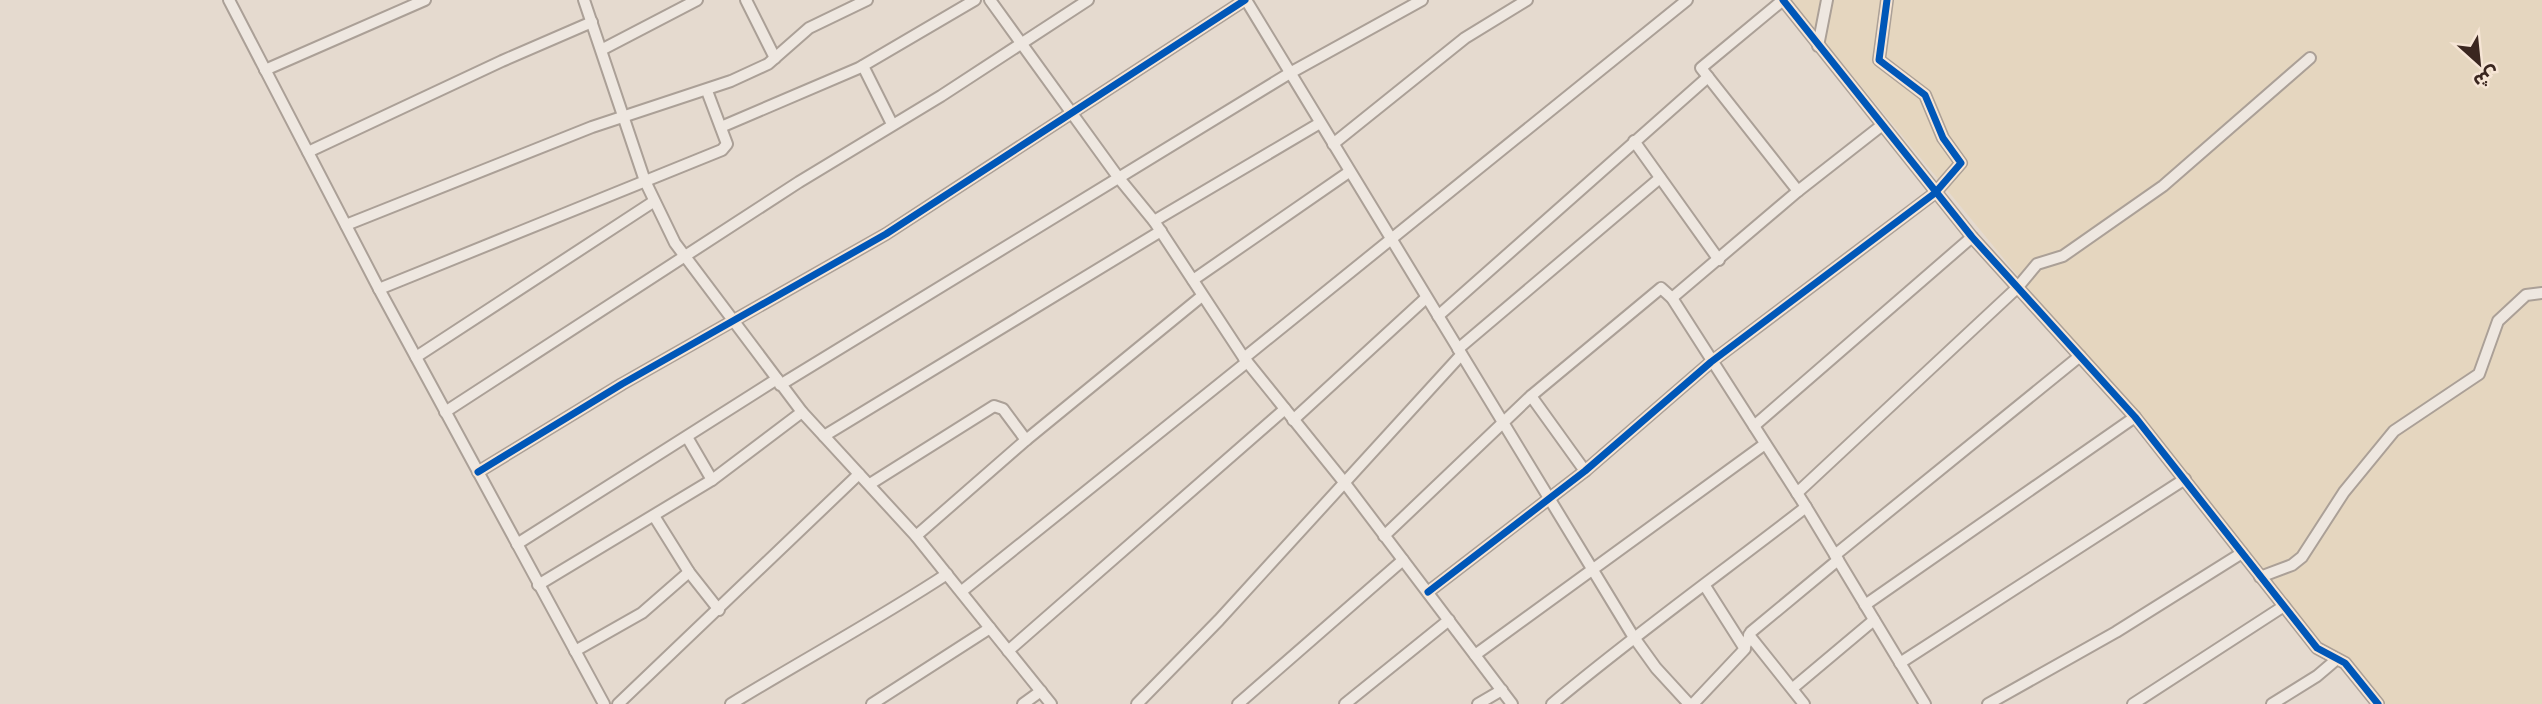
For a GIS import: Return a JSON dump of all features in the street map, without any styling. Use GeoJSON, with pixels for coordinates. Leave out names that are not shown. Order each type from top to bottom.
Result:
{"type":"FeatureCollection","features":[{"type":"Feature","properties":{"kind":"street"},"geometry":{"type":"LineString","coordinates":[[230,0],[379,289],[604,704]]}},
{"type":"Feature","properties":{"kind":"street"},"geometry":{"type":"LineString","coordinates":[[265,70],[425,0]]}},
{"type":"Feature","properties":{"kind":"street"},"geometry":{"type":"LineString","coordinates":[[584,0],[603,49],[645,181],[668,232],[802,412],[916,536],[1051,704]]}},
{"type":"Feature","properties":{"kind":"street"},"geometry":{"type":"LineString","coordinates":[[603,49],[697,0]]}},
{"type":"Feature","properties":{"kind":"street"},"geometry":{"type":"LineString","coordinates":[[746,0],[775,58]]}},
{"type":"Feature","properties":{"kind":"street"},"geometry":{"type":"LineString","coordinates":[[346,225],[625,117],[707,91],[775,58],[809,28],[867,0]]}},
{"type":"Feature","properties":{"kind":"street"},"geometry":{"type":"LineString","coordinates":[[721,127],[793,99],[863,66],[975,0]]}},
{"type":"Feature","properties":{"kind":"street"},"geometry":{"type":"LineString","coordinates":[[1007,0],[993,4],[1118,177],[1154,221],[1245,360],[1344,482],[1512,704]]}},
{"type":"Feature","properties":{"kind":"street"},"geometry":{"type":"LineString","coordinates":[[445,412],[1088,0]]}},
{"type":"Feature","properties":{"kind":"street"},"geometry":{"type":"LineString","coordinates":[[478,472],[735,319],[811,279],[886,234],[1245,0],[1633,636],[1684,702],[1745,649],[1749,635],[1836,557],[2080,356]]}},
{"type":"Feature","properties":{"kind":"street"},"geometry":{"type":"LineString","coordinates":[[517,544],[687,437],[1118,177],[1290,74],[1422,0]]}},
{"type":"Feature","properties":{"kind":"street"},"geometry":{"type":"LineString","coordinates":[[1333,144],[1465,38],[1527,0]]}},
{"type":"Feature","properties":{"kind":"street"},"geometry":{"type":"LineString","coordinates":[[962,591],[1390,238],[1688,0]]}},
{"type":"Feature","properties":{"kind":"street"},"geometry":{"type":"LineString","coordinates":[[1798,191],[1701,68],[1783,0],[1972,237],[2135,417],[2317,648],[2352,669],[2378,704]]}},
{"type":"Feature","properties":{"kind":"street"},"geometry":{"type":"LineString","coordinates":[[1818,46],[1827,0]]}},
{"type":"Feature","properties":{"kind":"street"},"geometry":{"type":"LineString","coordinates":[[1428,593],[1586,471],[1711,362],[1935,193],[1961,163],[1943,138],[1925,94],[1879,60],[1887,0]]}},
{"type":"Feature","properties":{"kind":"street"},"geometry":{"type":"LineString","coordinates":[[309,152],[482,70],[592,22]]}},
{"type":"Feature","properties":{"kind":"street"},"geometry":{"type":"LineString","coordinates":[[1797,492],[2017,288],[2037,264],[2063,256],[2163,186],[2310,58]]}},
{"type":"Feature","properties":{"kind":"street"},"geometry":{"type":"LineString","coordinates":[[863,66],[892,124]]}},
{"type":"Feature","properties":{"kind":"street"},"geometry":{"type":"LineString","coordinates":[[1438,316],[1708,77]]}},
{"type":"Feature","properties":{"kind":"street"},"geometry":{"type":"LineString","coordinates":[[379,289],[725,148],[721,127],[707,91]]}},
{"type":"Feature","properties":{"kind":"street"},"geometry":{"type":"LineString","coordinates":[[1154,221],[1320,123]]}},
{"type":"Feature","properties":{"kind":"street"},"geometry":{"type":"LineString","coordinates":[[1672,298],[1798,191],[1881,126]]}},
{"type":"Feature","properties":{"kind":"street"},"geometry":{"type":"LineString","coordinates":[[1634,141],[1719,260]]}},
{"type":"Feature","properties":{"kind":"street"},"geometry":{"type":"LineString","coordinates":[[1193,280],[1349,172]]}},
{"type":"Feature","properties":{"kind":"street"},"geometry":{"type":"LineString","coordinates":[[1137,704],[1219,620],[1460,352],[1660,178]]}},
{"type":"Feature","properties":{"kind":"street"},"geometry":{"type":"LineString","coordinates":[[416,357],[653,202]]}},
{"type":"Feature","properties":{"kind":"street"},"geometry":{"type":"LineString","coordinates":[[824,436],[1161,231]]}},
{"type":"Feature","properties":{"kind":"street"},"geometry":{"type":"LineString","coordinates":[[1754,426],[1972,237]]}},
{"type":"Feature","properties":{"kind":"street"},"geometry":{"type":"LineString","coordinates":[[1384,536],[1531,397],[1661,288],[1672,298],[1797,492],[1925,704]]}},
{"type":"Feature","properties":{"kind":"street"},"geometry":{"type":"LineString","coordinates":[[2260,577],[2292,565],[2302,557],[2344,492],[2394,431],[2414,415],[2468,384],[2479,374],[2498,321],[2526,295],[2542,293]]}},
{"type":"Feature","properties":{"kind":"street"},"geometry":{"type":"LineString","coordinates":[[916,536],[1026,440],[1202,296]]}},
{"type":"Feature","properties":{"kind":"street"},"geometry":{"type":"LineString","coordinates":[[1293,420],[1426,298]]}},
{"type":"Feature","properties":{"kind":"street"},"geometry":{"type":"LineString","coordinates":[[1531,397],[1586,471]]}},
{"type":"Feature","properties":{"kind":"street"},"geometry":{"type":"LineString","coordinates":[[870,484],[994,406],[1003,409],[1026,440]]}},
{"type":"Feature","properties":{"kind":"street"},"geometry":{"type":"LineString","coordinates":[[1008,651],[1284,409]]}},
{"type":"Feature","properties":{"kind":"street"},"geometry":{"type":"LineString","coordinates":[[538,585],[712,480],[802,412]]}},
{"type":"Feature","properties":{"kind":"street"},"geometry":{"type":"LineString","coordinates":[[1865,605],[2135,417]]}},
{"type":"Feature","properties":{"kind":"street"},"geometry":{"type":"LineString","coordinates":[[687,437],[712,480]]}},
{"type":"Feature","properties":{"kind":"street"},"geometry":{"type":"LineString","coordinates":[[1475,655],[1765,444]]}},
{"type":"Feature","properties":{"kind":"street"},"geometry":{"type":"LineString","coordinates":[[618,704],[859,474]]}},
{"type":"Feature","properties":{"kind":"street"},"geometry":{"type":"LineString","coordinates":[[1900,663],[2185,479]]}},
{"type":"Feature","properties":{"kind":"street"},"geometry":{"type":"LineString","coordinates":[[1552,704],[1633,636],[1705,586],[1806,508]]}},
{"type":"Feature","properties":{"kind":"street"},"geometry":{"type":"LineString","coordinates":[[654,516],[689,572],[719,610]]}},
{"type":"Feature","properties":{"kind":"street"},"geometry":{"type":"LineString","coordinates":[[1988,704],[2116,632],[2242,553]]}},
{"type":"Feature","properties":{"kind":"street"},"geometry":{"type":"LineString","coordinates":[[1237,704],[1403,560]]}},
{"type":"Feature","properties":{"kind":"street"},"geometry":{"type":"LineString","coordinates":[[575,651],[642,613],[689,572]]}},
{"type":"Feature","properties":{"kind":"street"},"geometry":{"type":"LineString","coordinates":[[730,704],[849,631],[886,614],[947,574]]}},
{"type":"Feature","properties":{"kind":"street"},"geometry":{"type":"LineString","coordinates":[[1705,586],[1745,649]]}},
{"type":"Feature","properties":{"kind":"street"},"geometry":{"type":"LineString","coordinates":[[2133,704],[2284,606]]}},
{"type":"Feature","properties":{"kind":"street"},"geometry":{"type":"LineString","coordinates":[[1793,688],[1874,620]]}},
{"type":"Feature","properties":{"kind":"street"},"geometry":{"type":"LineString","coordinates":[[1345,704],[1449,621]]}},
{"type":"Feature","properties":{"kind":"street"},"geometry":{"type":"LineString","coordinates":[[872,704],[990,628]]}},
{"type":"Feature","properties":{"kind":"street"},"geometry":{"type":"LineString","coordinates":[[1749,635],[1804,704]]}},
{"type":"Feature","properties":{"kind":"street"},"geometry":{"type":"LineString","coordinates":[[2272,704],[2317,676],[2337,659]]}},
{"type":"Feature","properties":{"kind":"street"},"geometry":{"type":"LineString","coordinates":[[1478,704],[1502,690]]}},
{"type":"Feature","properties":{"kind":"street"},"geometry":{"type":"LineString","coordinates":[[1023,704],[1041,691]]}},
{"type":"Feature","properties":{"kind":"shaded area"},"geometry":{"type":"Polygon","coordinates":[[[1790,0],[2542,0],[2542,704],[2372,704],[1790,0]]]}},
{"type":"Feature","properties":{"kind":"cycle path"},"geometry":{"type":"LineString","coordinates":[[478,472],[622,384],[886,234],[1245,0]]}},
{"type":"Feature","properties":{"kind":"cycle path"},"geometry":{"type":"LineString","coordinates":[[1783,0],[1972,237],[2135,417],[2317,648],[2345,663],[2378,704]]}},
{"type":"Feature","properties":{"kind":"cycle path"},"geometry":{"type":"LineString","coordinates":[[1428,592],[1585,471],[1711,362],[1935,193],[1961,163],[1943,138],[1925,95],[1879,60],[1887,0]]}}]}
